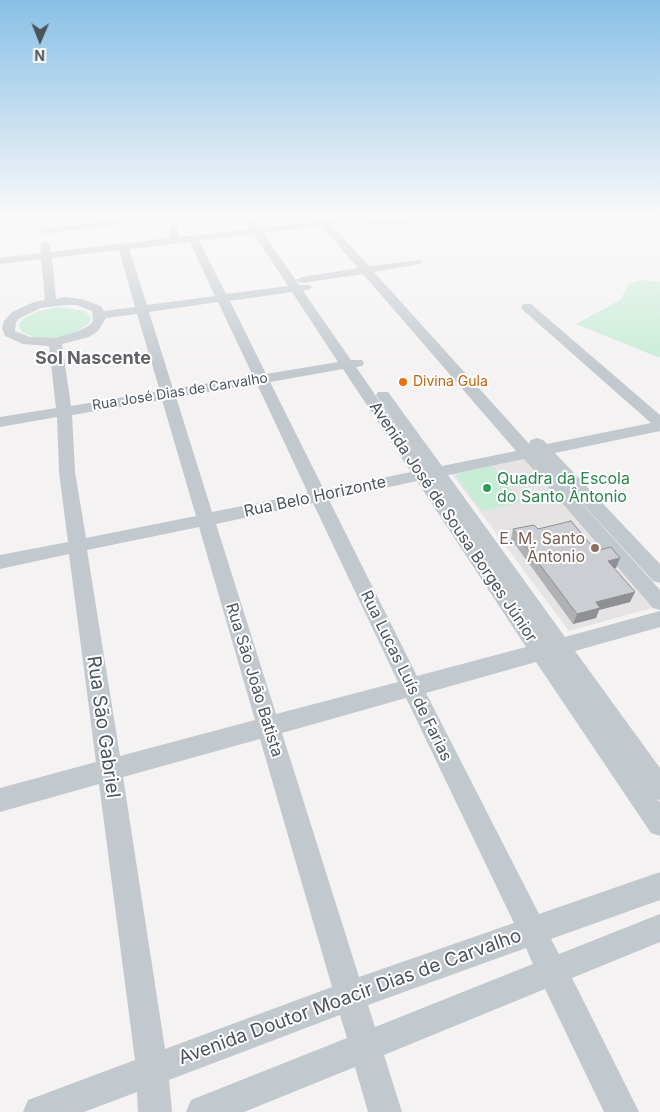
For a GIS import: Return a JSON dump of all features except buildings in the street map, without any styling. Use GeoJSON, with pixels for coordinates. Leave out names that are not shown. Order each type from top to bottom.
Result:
{"type":"FeatureCollection","features":[{"type":"Feature","properties":{"kind":"street"},"geometry":{"type":"LineString","coordinates":[[48,270],[51,302]]}},
{"type":"Feature","properties":{"kind":"street","name":"Rua São João Batista"},"geometry":{"type":"LineString","coordinates":[[130,270],[385,1112]]}},
{"type":"Feature","properties":{"kind":"street","name":"Rua Lucas Luís de Farias"},"geometry":{"type":"LineString","coordinates":[[204,270],[223,298],[318,497],[622,1112]]}},
{"type":"Feature","properties":{"kind":"street","name":"Avenida José de Sousa Borges Júnior"},"geometry":{"type":"LineString","coordinates":[[291,270],[551,649],[660,824]]}},
{"type":"Feature","properties":{"kind":"street"},"geometry":{"type":"LineString","coordinates":[[100,315],[302,285],[371,270],[576,496],[660,576]]}},
{"type":"Feature","properties":{"kind":"street"},"geometry":{"type":"LineString","coordinates":[[51,302],[78,302],[97,309],[100,315],[99,321],[94,328],[84,334],[56,342],[22,340],[10,334],[4,328],[16,315],[38,305],[51,302]]}},
{"type":"Feature","properties":{"kind":"street"},"geometry":{"type":"LineString","coordinates":[[527,307],[660,425]]}},
{"type":"Feature","properties":{"kind":"street","name":"Rua São Gabriel"},"geometry":{"type":"LineString","coordinates":[[56,342],[64,412],[67,472],[152,1069],[155,1112]]}},
{"type":"Feature","properties":{"kind":"street","name":"Rua José Dias de Carvalho"},"geometry":{"type":"LineString","coordinates":[[0,422],[354,364]]}},
{"type":"Feature","properties":{"kind":"street","name":"Rua Belo Horizonte"},"geometry":{"type":"LineString","coordinates":[[0,562],[660,425]]}},
{"type":"Feature","properties":{"kind":"street"},"geometry":{"type":"LineString","coordinates":[[576,496],[660,603]]}},
{"type":"Feature","properties":{"kind":"street"},"geometry":{"type":"LineString","coordinates":[[0,800],[660,619]]}},
{"type":"Feature","properties":{"kind":"street","name":"Avenida José de Sousa Borges Júnior"},"geometry":{"type":"LineString","coordinates":[[551,649],[660,788]]}},
{"type":"Feature","properties":{"kind":"street","name":"Avenida Doutor Moacir Dias de Carvalho"},"geometry":{"type":"LineString","coordinates":[[40,1112],[349,996],[660,886]]}},
{"type":"Feature","properties":{"kind":"street"},"geometry":{"type":"LineString","coordinates":[[203,1112],[660,928]]}},
{"type":"Feature","properties":{"kind":"shaded area","name":"E. M. Santo Ãntonio"},"geometry":{"type":"Polygon","coordinates":[[[528,458],[659,606],[569,631],[452,474],[528,458]],[[532,535],[573,624],[596,618],[604,571],[620,567],[532,535]]]}},
{"type":"Feature","properties":{"kind":"green space"},"geometry":{"type":"Polygon","coordinates":[[[642,280],[660,282],[660,358],[576,324],[620,300],[630,283],[642,280]]]}},
{"type":"Feature","properties":{"kind":"green space"},"geometry":{"type":"Polygon","coordinates":[[[59,307],[85,311],[91,318],[89,323],[77,332],[57,338],[36,338],[22,332],[19,328],[24,318],[39,311],[59,307]]]}},
{"type":"Feature","properties":{"kind":"green space","name":"Quadra da Escola do Santo Ântonio"},"geometry":{"type":"Polygon","coordinates":[[[492,466],[521,502],[482,511],[455,474],[492,466]]]}},
{"type":"Feature","properties":{"kind":"place","name":"Divina Gula"},"geometry":{"type":"Point","coordinates":[403,382]}},
{"type":"Feature","properties":{"kind":"place","name":"Quadra da Escola do Santo Ântonio"},"geometry":{"type":"Point","coordinates":[487,488]}},
{"type":"Feature","properties":{"kind":"place","name":"E. M. Santo Ãntonio"},"geometry":{"type":"Point","coordinates":[595,548]}},
{"type":"Feature","properties":{"kind":"district","name":"Sol Nascente"},"geometry":{"type":"Point","coordinates":[93,359]}}]}
